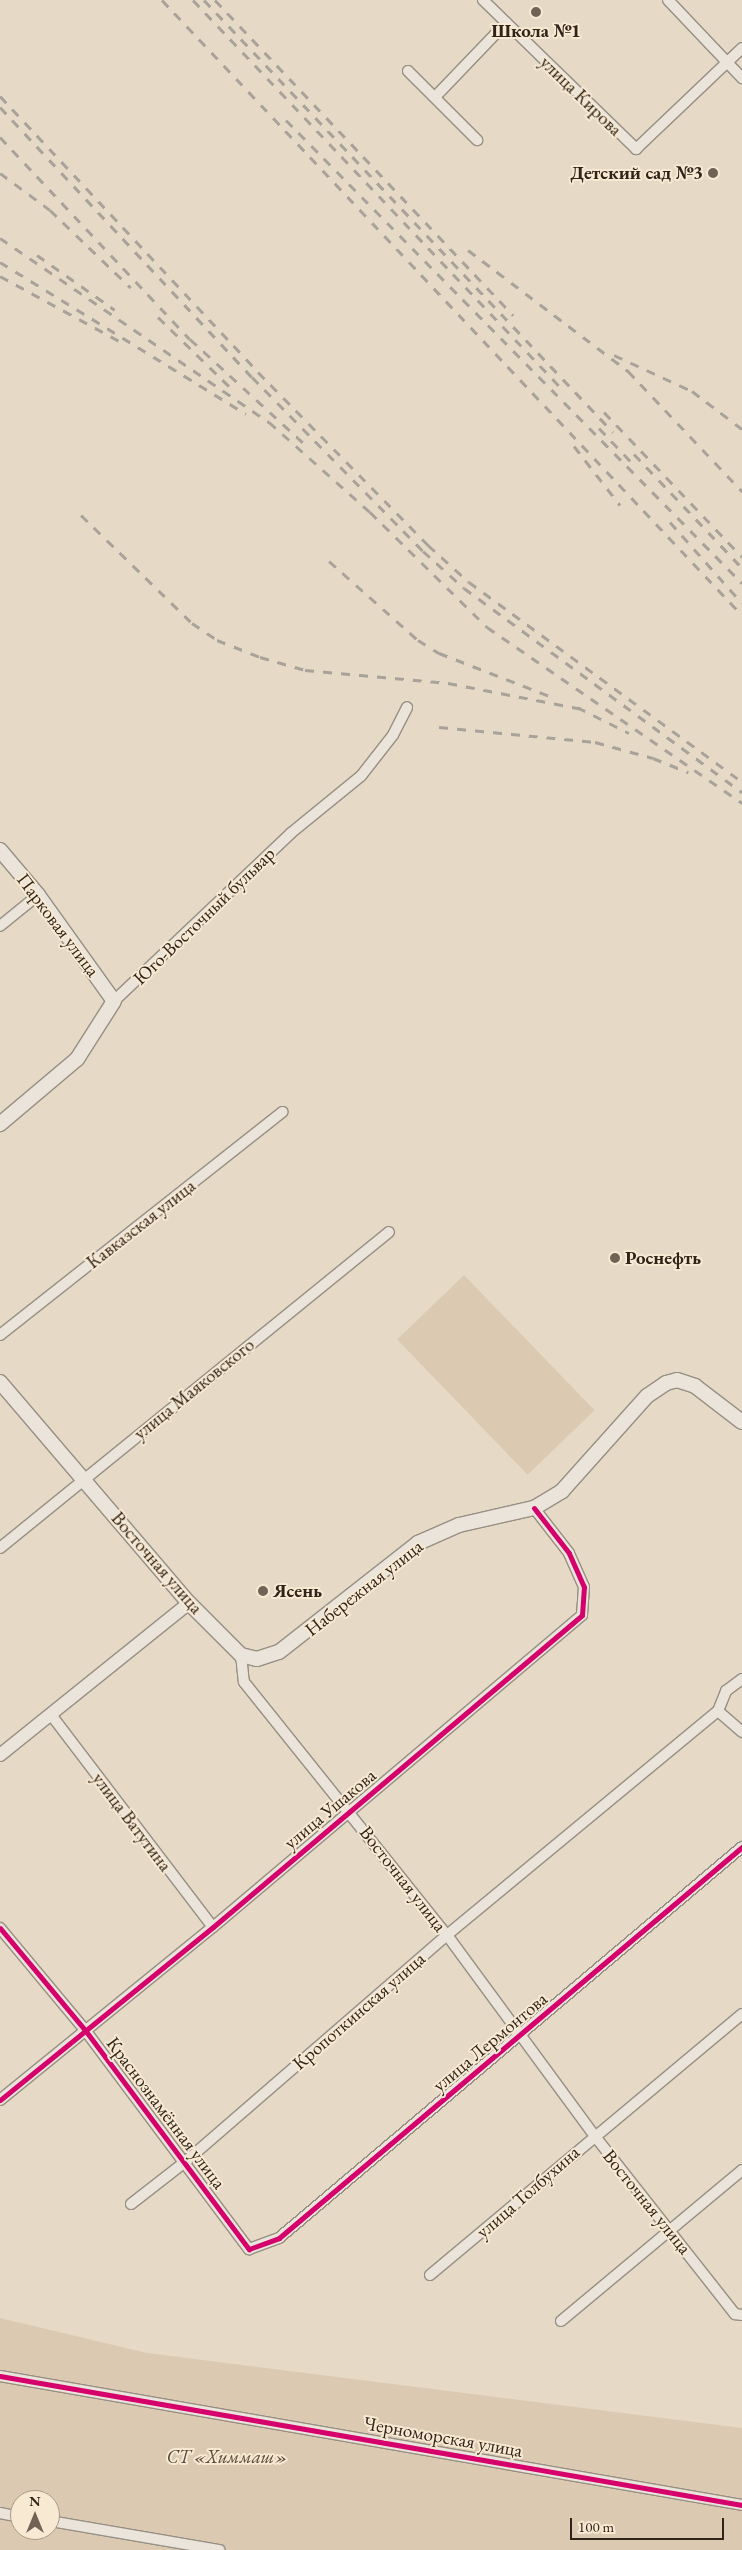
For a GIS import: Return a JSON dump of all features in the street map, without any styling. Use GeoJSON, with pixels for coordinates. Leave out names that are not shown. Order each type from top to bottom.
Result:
{"type":"FeatureCollection","features":[{"type":"Feature","properties":{"kind":"main road","name":"Парковая улица"},"geometry":{"type":"LineString","coordinates":[[0,850],[38,895],[114,1001]]}},
{"type":"Feature","properties":{"kind":"main road","name":"Юго-Восточный бульвар"},"geometry":{"type":"LineString","coordinates":[[0,1124],[77,1059],[114,1001]]}},
{"type":"Feature","properties":{"kind":"main road","name":"Набережная улица"},"geometry":{"type":"LineString","coordinates":[[241,1655],[257,1659],[279,1652],[418,1543],[459,1525],[534,1508],[562,1491],[646,1396],[676,1380],[711,1395],[742,1422]]}},
{"type":"Feature","properties":{"kind":"main road","name":"Восточная улица"},"geometry":{"type":"LineString","coordinates":[[0,1382],[189,1603],[241,1655]]}},
{"type":"Feature","properties":{"kind":"street","name":"улица Кирова"},"geometry":{"type":"LineString","coordinates":[[483,0],[636,149],[727,62]]}},
{"type":"Feature","properties":{"kind":"street"},"geometry":{"type":"LineString","coordinates":[[668,0],[742,78]]}},
{"type":"Feature","properties":{"kind":"street"},"geometry":{"type":"LineString","coordinates":[[435,97],[506,23]]}},
{"type":"Feature","properties":{"kind":"street"},"geometry":{"type":"LineString","coordinates":[[727,62],[742,48]]}},
{"type":"Feature","properties":{"kind":"street"},"geometry":{"type":"LineString","coordinates":[[408,71],[477,140]]}},
{"type":"Feature","properties":{"kind":"street","name":"Юго-Восточный бульвар"},"geometry":{"type":"LineString","coordinates":[[114,1001],[291,833],[360,776],[393,735],[407,707]]}},
{"type":"Feature","properties":{"kind":"street"},"geometry":{"type":"LineString","coordinates":[[0,926],[38,895]]}},
{"type":"Feature","properties":{"kind":"street","name":"Кавказская улица"},"geometry":{"type":"LineString","coordinates":[[0,1335],[282,1112]]}},
{"type":"Feature","properties":{"kind":"street","name":"улица Маяковского"},"geometry":{"type":"LineString","coordinates":[[0,1548],[388,1232]]}},
{"type":"Feature","properties":{"kind":"street","name":"улица Ушакова"},"geometry":{"type":"LineString","coordinates":[[0,2100],[213,1927],[582,1615],[584,1587],[569,1553],[534,1508]]}},
{"type":"Feature","properties":{"kind":"street"},"geometry":{"type":"LineString","coordinates":[[0,1755],[52,1716],[189,1603]]}},
{"type":"Feature","properties":{"kind":"street","name":"Восточная улица"},"geometry":{"type":"LineString","coordinates":[[241,1655],[244,1682],[350,1811],[447,1935],[523,2035],[594,2135],[671,2230],[735,2314],[742,2315]]}},
{"type":"Feature","properties":{"kind":"street","name":"Кропоткинская улица"},"geometry":{"type":"LineString","coordinates":[[131,2204],[185,2162],[447,1935],[718,1711],[726,1690],[742,1679]]}},
{"type":"Feature","properties":{"kind":"street"},"geometry":{"type":"LineString","coordinates":[[718,1711],[742,1732]]}},
{"type":"Feature","properties":{"kind":"street","name":"улица Ватутина"},"geometry":{"type":"LineString","coordinates":[[52,1716],[213,1927]]}},
{"type":"Feature","properties":{"kind":"street","name":"улица Лермонтова"},"geometry":{"type":"LineString","coordinates":[[249,2249],[279,2238],[523,2035],[742,1847]]}},
{"type":"Feature","properties":{"kind":"street","name":"Краснознамённая улица"},"geometry":{"type":"LineString","coordinates":[[0,1928],[84,2030],[249,2249]]}},
{"type":"Feature","properties":{"kind":"street","name":"улица Толбухина"},"geometry":{"type":"LineString","coordinates":[[430,2275],[594,2135],[742,2014]]}},
{"type":"Feature","properties":{"kind":"street"},"geometry":{"type":"LineString","coordinates":[[560,2321],[742,2170]]}},
{"type":"Feature","properties":{"kind":"street","name":"Черноморская улица"},"geometry":{"type":"LineString","coordinates":[[0,2376],[742,2505]]}},
{"type":"Feature","properties":{"kind":"street"},"geometry":{"type":"LineString","coordinates":[[60,2523],[220,2550]]}},
{"type":"Feature","properties":{"kind":"green space"},"geometry":{"type":"Polygon","coordinates":[[[464,1275],[595,1410],[528,1475],[397,1340],[464,1275]]]}},
{"type":"Feature","properties":{"kind":"green space","name":"СТ «Химмаш»"},"geometry":{"type":"Polygon","coordinates":[[[0,2318],[147,2353],[742,2428],[742,2550],[0,2550],[0,2318]]]}},
{"type":"Feature","properties":{"kind":"railway"},"geometry":{"type":"LineString","coordinates":[[162,0],[742,615]]}},
{"type":"Feature","properties":{"kind":"railway"},"geometry":{"type":"LineString","coordinates":[[193,0],[563,390]]}},
{"type":"Feature","properties":{"kind":"railway"},"geometry":{"type":"LineString","coordinates":[[204,0],[613,432]]}},
{"type":"Feature","properties":{"kind":"railway"},"geometry":{"type":"LineString","coordinates":[[215,0],[513,315]]}},
{"type":"Feature","properties":{"kind":"railway"},"geometry":{"type":"LineString","coordinates":[[0,96],[258,372],[428,545],[469,582],[742,782]]}},
{"type":"Feature","properties":{"kind":"railway"},"geometry":{"type":"LineString","coordinates":[[0,107],[252,377],[423,551],[464,588],[742,792]]}},
{"type":"Feature","properties":{"kind":"railway"},"geometry":{"type":"LineString","coordinates":[[286,120],[742,583]]}},
{"type":"Feature","properties":{"kind":"railway"},"geometry":{"type":"LineString","coordinates":[[0,137],[190,339],[308,447]]}},
{"type":"Feature","properties":{"kind":"railway"},"geometry":{"type":"LineString","coordinates":[[0,173],[50,210],[131,288]]}},
{"type":"Feature","properties":{"kind":"railway"},"geometry":{"type":"LineString","coordinates":[[0,238],[269,422],[370,512],[487,627],[742,803]]}},
{"type":"Feature","properties":{"kind":"railway"},"geometry":{"type":"LineString","coordinates":[[468,250],[628,371],[742,491]]}},
{"type":"Feature","properties":{"kind":"railway"},"geometry":{"type":"LineString","coordinates":[[37,255],[115,310]]}},
{"type":"Feature","properties":{"kind":"railway"},"geometry":{"type":"LineString","coordinates":[[0,262],[246,414]]}},
{"type":"Feature","properties":{"kind":"railway"},"geometry":{"type":"LineString","coordinates":[[0,276],[119,341]]}},
{"type":"Feature","properties":{"kind":"railway"},"geometry":{"type":"LineString","coordinates":[[158,317],[232,389]]}},
{"type":"Feature","properties":{"kind":"railway"},"geometry":{"type":"LineString","coordinates":[[614,355],[692,391],[742,429]]}},
{"type":"Feature","properties":{"kind":"railway"},"geometry":{"type":"LineString","coordinates":[[604,412],[742,557]]}},
{"type":"Feature","properties":{"kind":"railway"},"geometry":{"type":"LineString","coordinates":[[599,428],[635,466]]}},
{"type":"Feature","properties":{"kind":"railway"},"geometry":{"type":"LineString","coordinates":[[574,446],[620,505]]}},
{"type":"Feature","properties":{"kind":"railway"},"geometry":{"type":"LineString","coordinates":[[634,454],[742,568]]}},
{"type":"Feature","properties":{"kind":"railway"},"geometry":{"type":"LineString","coordinates":[[81,515],[192,623],[217,640],[260,657],[305,670],[448,683],[583,709]]}},
{"type":"Feature","properties":{"kind":"railway"},"geometry":{"type":"LineString","coordinates":[[670,522],[742,603]]}},
{"type":"Feature","properties":{"kind":"railway"},"geometry":{"type":"LineString","coordinates":[[329,561],[418,640],[439,653],[552,697]]}},
{"type":"Feature","properties":{"kind":"railway"},"geometry":{"type":"LineString","coordinates":[[577,707],[629,733]]}},
{"type":"Feature","properties":{"kind":"railway"},"geometry":{"type":"LineString","coordinates":[[439,727],[595,742],[653,758],[688,772]]}},
{"type":"Feature","properties":{"kind":"cycle path"},"geometry":{"type":"LineString","coordinates":[[0,2100],[213,1927],[582,1615],[584,1587],[569,1553],[534,1508]]}},
{"type":"Feature","properties":{"kind":"cycle path"},"geometry":{"type":"LineString","coordinates":[[0,1928],[85,2030],[249,2249],[279,2238],[742,1847]]}},
{"type":"Feature","properties":{"kind":"cycle path"},"geometry":{"type":"LineString","coordinates":[[0,2376],[742,2505]]}},
{"type":"Feature","properties":{"kind":"place","name":"Школа №1"},"geometry":{"type":"Point","coordinates":[536,12]}},
{"type":"Feature","properties":{"kind":"place","name":"Детский сад №3"},"geometry":{"type":"Point","coordinates":[713,173]}},
{"type":"Feature","properties":{"kind":"place","name":"Роснефть"},"geometry":{"type":"Point","coordinates":[615,1258]}},
{"type":"Feature","properties":{"kind":"place","name":"Ясень"},"geometry":{"type":"Point","coordinates":[263,1591]}}]}
